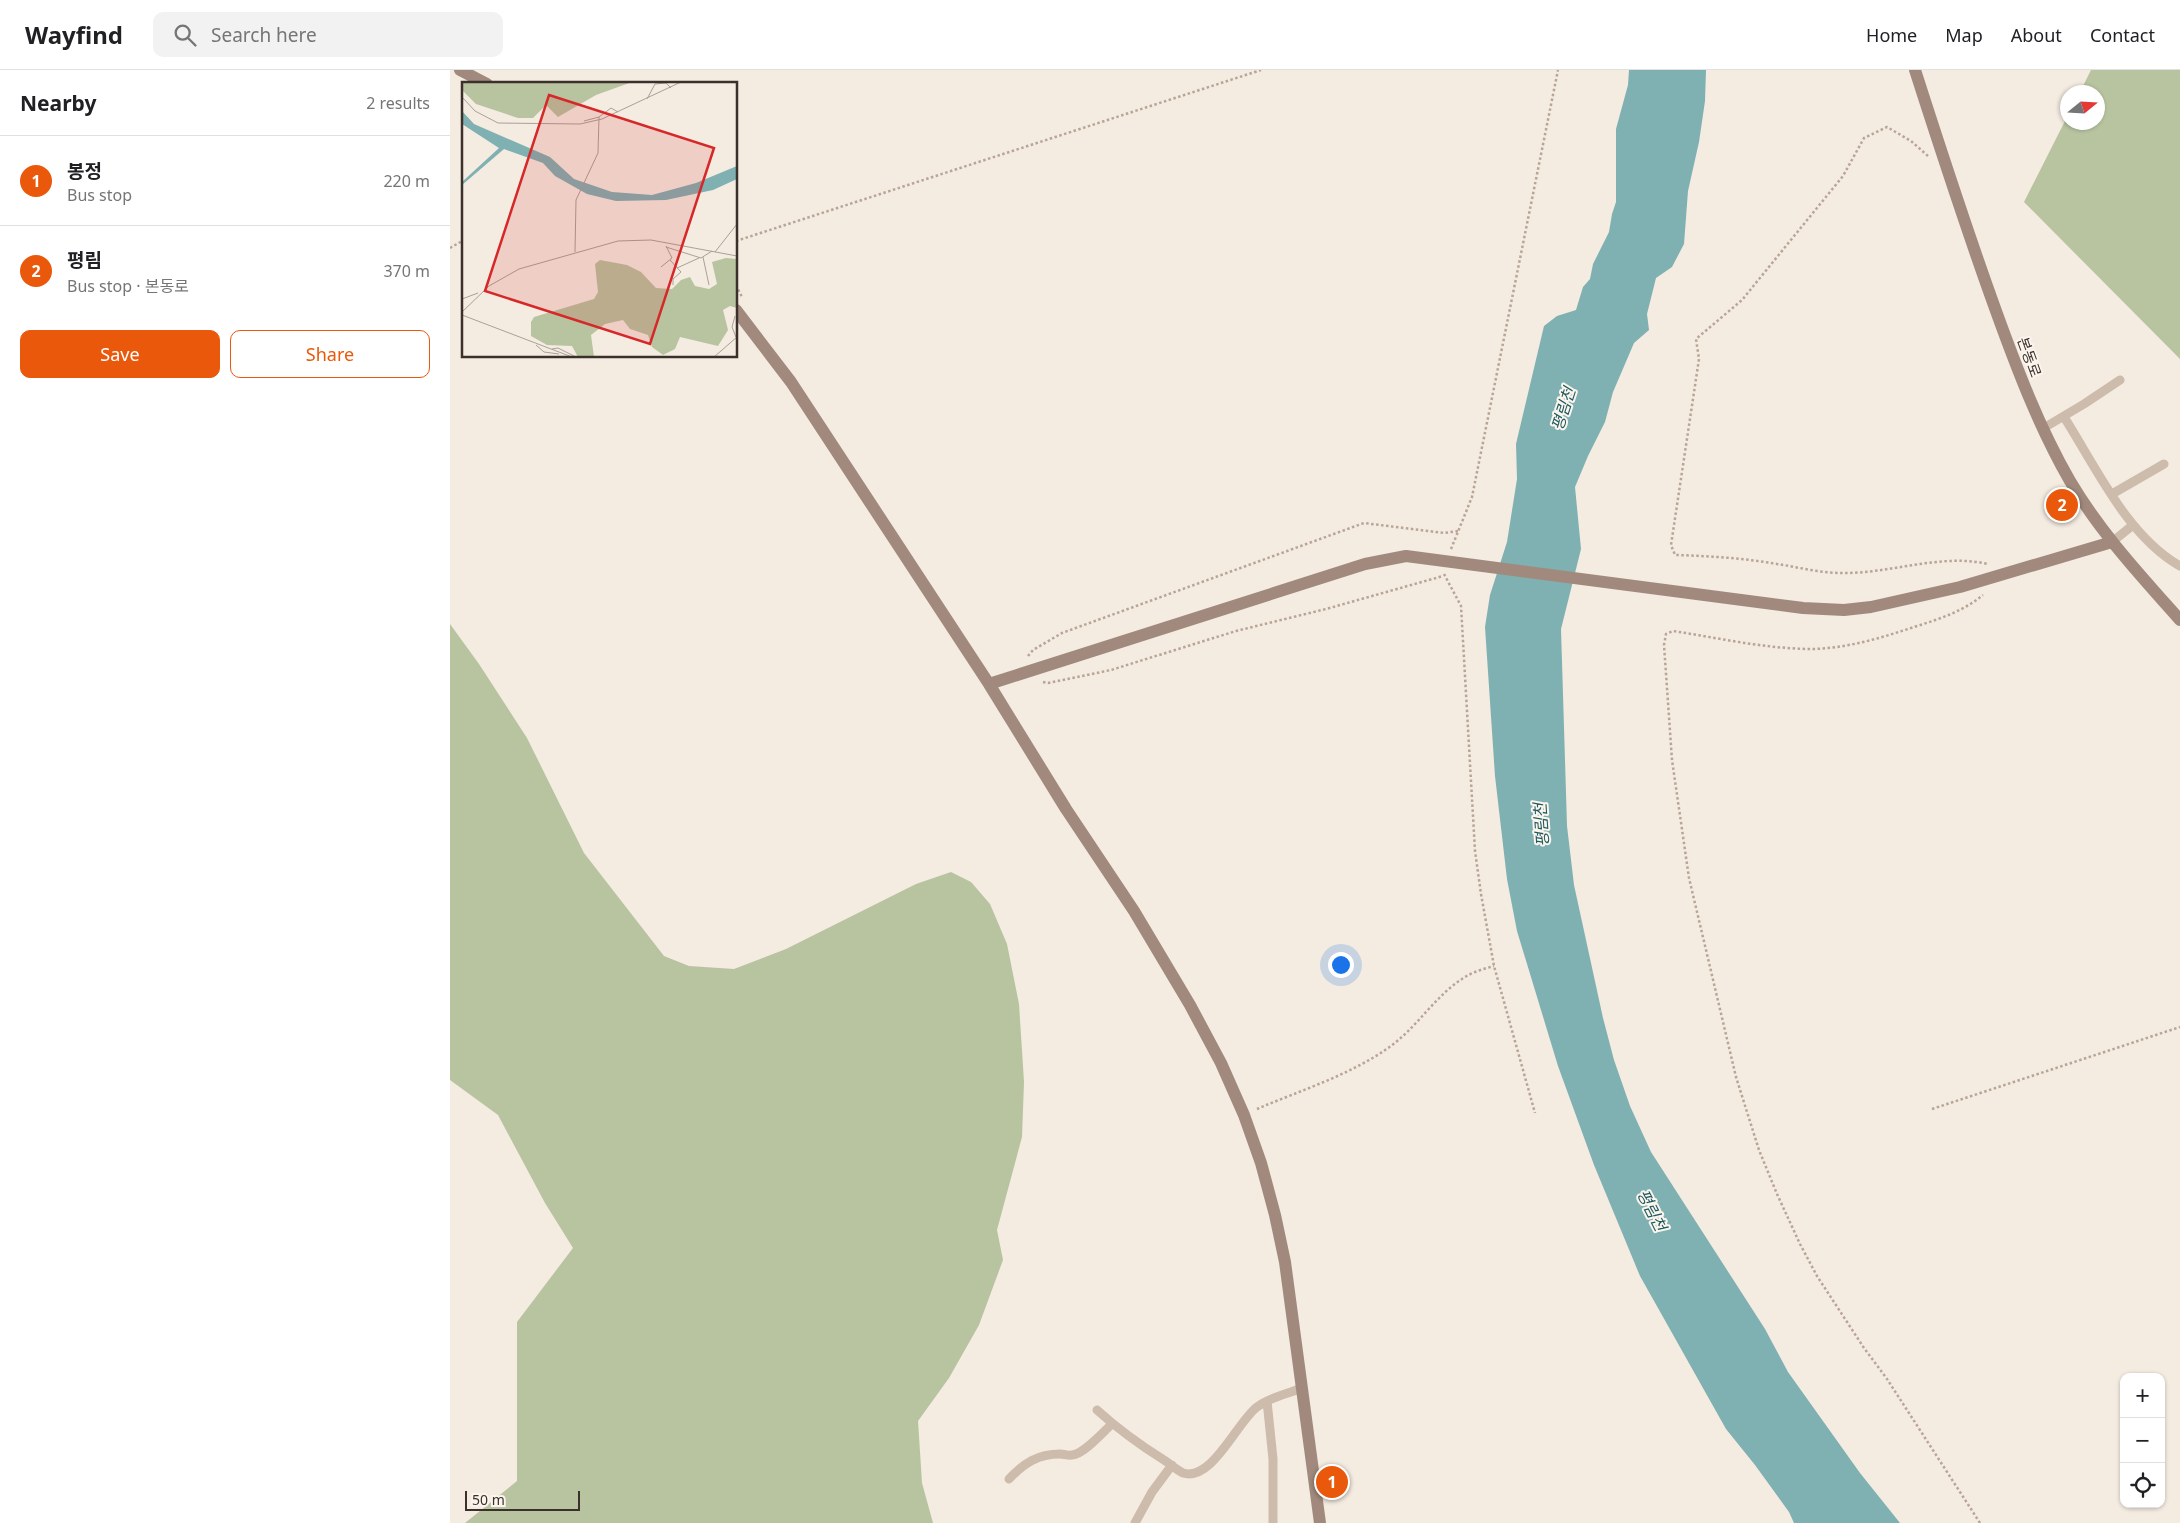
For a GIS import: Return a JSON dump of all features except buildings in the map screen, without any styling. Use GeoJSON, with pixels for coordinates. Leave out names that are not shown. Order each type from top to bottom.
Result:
{"type":"FeatureCollection","features":[{"type":"Feature","properties":{"kind":"street"},"geometry":{"type":"LineString","coordinates":[[460,70],[485,82]]}},
{"type":"Feature","properties":{"kind":"street"},"geometry":{"type":"LineString","coordinates":[[475,70],[487,82]]}},
{"type":"Feature","properties":{"kind":"street","name":"본동로"},"geometry":{"type":"LineString","coordinates":[[1915,70],[2007,341],[2042,429],[2070,481],[2112,542],[2180,620]]}},
{"type":"Feature","properties":{"kind":"street"},"geometry":{"type":"LineString","coordinates":[[738,313],[801,397],[989,684],[1066,809],[1144,928],[1221,1063],[1244,1115],[1261,1163],[1275,1215],[1285,1262],[1320,1523]]}},
{"type":"Feature","properties":{"kind":"street"},"geometry":{"type":"LineString","coordinates":[[989,684],[1365,564],[1406,556],[1680,590],[1803,608],[1844,610],[1871,608],[1901,601],[2112,542]]}},
{"type":"Feature","properties":{"kind":"lane"},"geometry":{"type":"LineString","coordinates":[[2042,429],[2064,417],[2120,380]]}},
{"type":"Feature","properties":{"kind":"lane"},"geometry":{"type":"LineString","coordinates":[[2064,417],[2133,525],[2165,557],[2180,566]]}},
{"type":"Feature","properties":{"kind":"lane"},"geometry":{"type":"LineString","coordinates":[[2112,494],[2164,464]]}},
{"type":"Feature","properties":{"kind":"lane"},"geometry":{"type":"LineString","coordinates":[[2112,542],[2133,525]]}},
{"type":"Feature","properties":{"kind":"lane"},"geometry":{"type":"LineString","coordinates":[[1097,1410],[1112,1424],[1172,1465],[1183,1472],[1193,1474],[1202,1471],[1211,1463],[1247,1416],[1267,1400],[1302,1388]]}},
{"type":"Feature","properties":{"kind":"lane"},"geometry":{"type":"LineString","coordinates":[[1267,1400],[1273,1459],[1273,1523]]}},
{"type":"Feature","properties":{"kind":"lane"},"geometry":{"type":"LineString","coordinates":[[1009,1479],[1022,1466],[1034,1458],[1048,1455],[1073,1455],[1083,1450],[1112,1424]]}},
{"type":"Feature","properties":{"kind":"lane"},"geometry":{"type":"LineString","coordinates":[[1134,1523],[1152,1492],[1172,1465]]}},
{"type":"Feature","properties":{"kind":"path"},"geometry":{"type":"LineString","coordinates":[[738,240],[1261,70]]}},
{"type":"Feature","properties":{"kind":"path"},"geometry":{"type":"LineString","coordinates":[[1535,1113],[1494,966],[1480,894],[1475,851],[1461,606],[1444,575],[1447,561],[1472,497],[1558,70]]}},
{"type":"Feature","properties":{"kind":"path"},"geometry":{"type":"LineString","coordinates":[[1943,157],[1932,159],[1911,141],[1887,127],[1864,138],[1843,176],[1742,300],[1696,339],[1699,359],[1671,545],[1675,555],[1776,564],[1821,572],[1858,573],[1928,563],[1974,560],[1990,564],[2006,573]]}},
{"type":"Feature","properties":{"kind":"path"},"geometry":{"type":"LineString","coordinates":[[450,248],[462,241]]}},
{"type":"Feature","properties":{"kind":"path"},"geometry":{"type":"LineString","coordinates":[[1980,1523],[1888,1379],[1864,1348],[1817,1276],[1792,1227],[1760,1150],[1736,1077],[1689,878],[1672,760],[1664,645],[1666,634],[1673,631],[1773,646],[1814,649],[1865,642],[1942,618],[1967,607],[1985,594]]}},
{"type":"Feature","properties":{"kind":"path"},"geometry":{"type":"LineString","coordinates":[[1244,1115],[1372,1058],[1399,1040],[1453,985],[1475,972],[1494,966]]}},
{"type":"Feature","properties":{"kind":"path"},"geometry":{"type":"LineString","coordinates":[[1932,1108],[2180,1028]]}},
{"type":"Feature","properties":{"kind":"green space"},"geometry":{"type":"Polygon","coordinates":[[[2091,70],[2180,70],[2180,359],[2024,202],[2060,130],[2105,130],[2105,85],[2084,85],[2091,70]]]}},
{"type":"Feature","properties":{"kind":"green space"},"geometry":{"type":"Polygon","coordinates":[[[450,624],[479,664],[527,738],[584,853],[664,956],[689,966],[734,969],[786,949],[916,884],[951,872],[971,882],[990,904],[1007,944],[1019,1004],[1024,1082],[1022,1137],[997,1230],[1003,1260],[979,1325],[949,1378],[918,1421],[922,1483],[933,1523],[465,1523],[517,1481],[517,1322],[573,1248],[545,1203],[498,1115],[450,1080],[450,624]]]}},
{"type":"Feature","properties":{"kind":"water","name":"평림천"},"geometry":{"type":"Polygon","coordinates":[[[1629,70],[1706,70],[1705,101],[1699,142],[1688,191],[1684,244],[1672,267],[1656,278],[1647,314],[1649,330],[1634,343],[1613,392],[1605,422],[1575,487],[1581,549],[1561,629],[1567,826],[1574,885],[1614,1060],[1630,1106],[1651,1152],[1765,1329],[1788,1372],[1860,1473],[1900,1523],[1794,1523],[1789,1512],[1755,1465],[1726,1429],[1640,1276],[1594,1165],[1558,1066],[1517,931],[1507,879],[1495,776],[1485,627],[1490,595],[1507,542],[1517,479],[1516,444],[1544,326],[1557,316],[1576,310],[1583,287],[1590,279],[1593,264],[1609,232],[1616,202],[1616,129],[1628,85],[1629,70]]]}},
{"type":"Feature","properties":{"kind":"place","name":"평림"},"geometry":{"type":"Point","coordinates":[2062,505]}},
{"type":"Feature","properties":{"kind":"place","name":"봉정"},"geometry":{"type":"Point","coordinates":[1332,1482]}}]}
